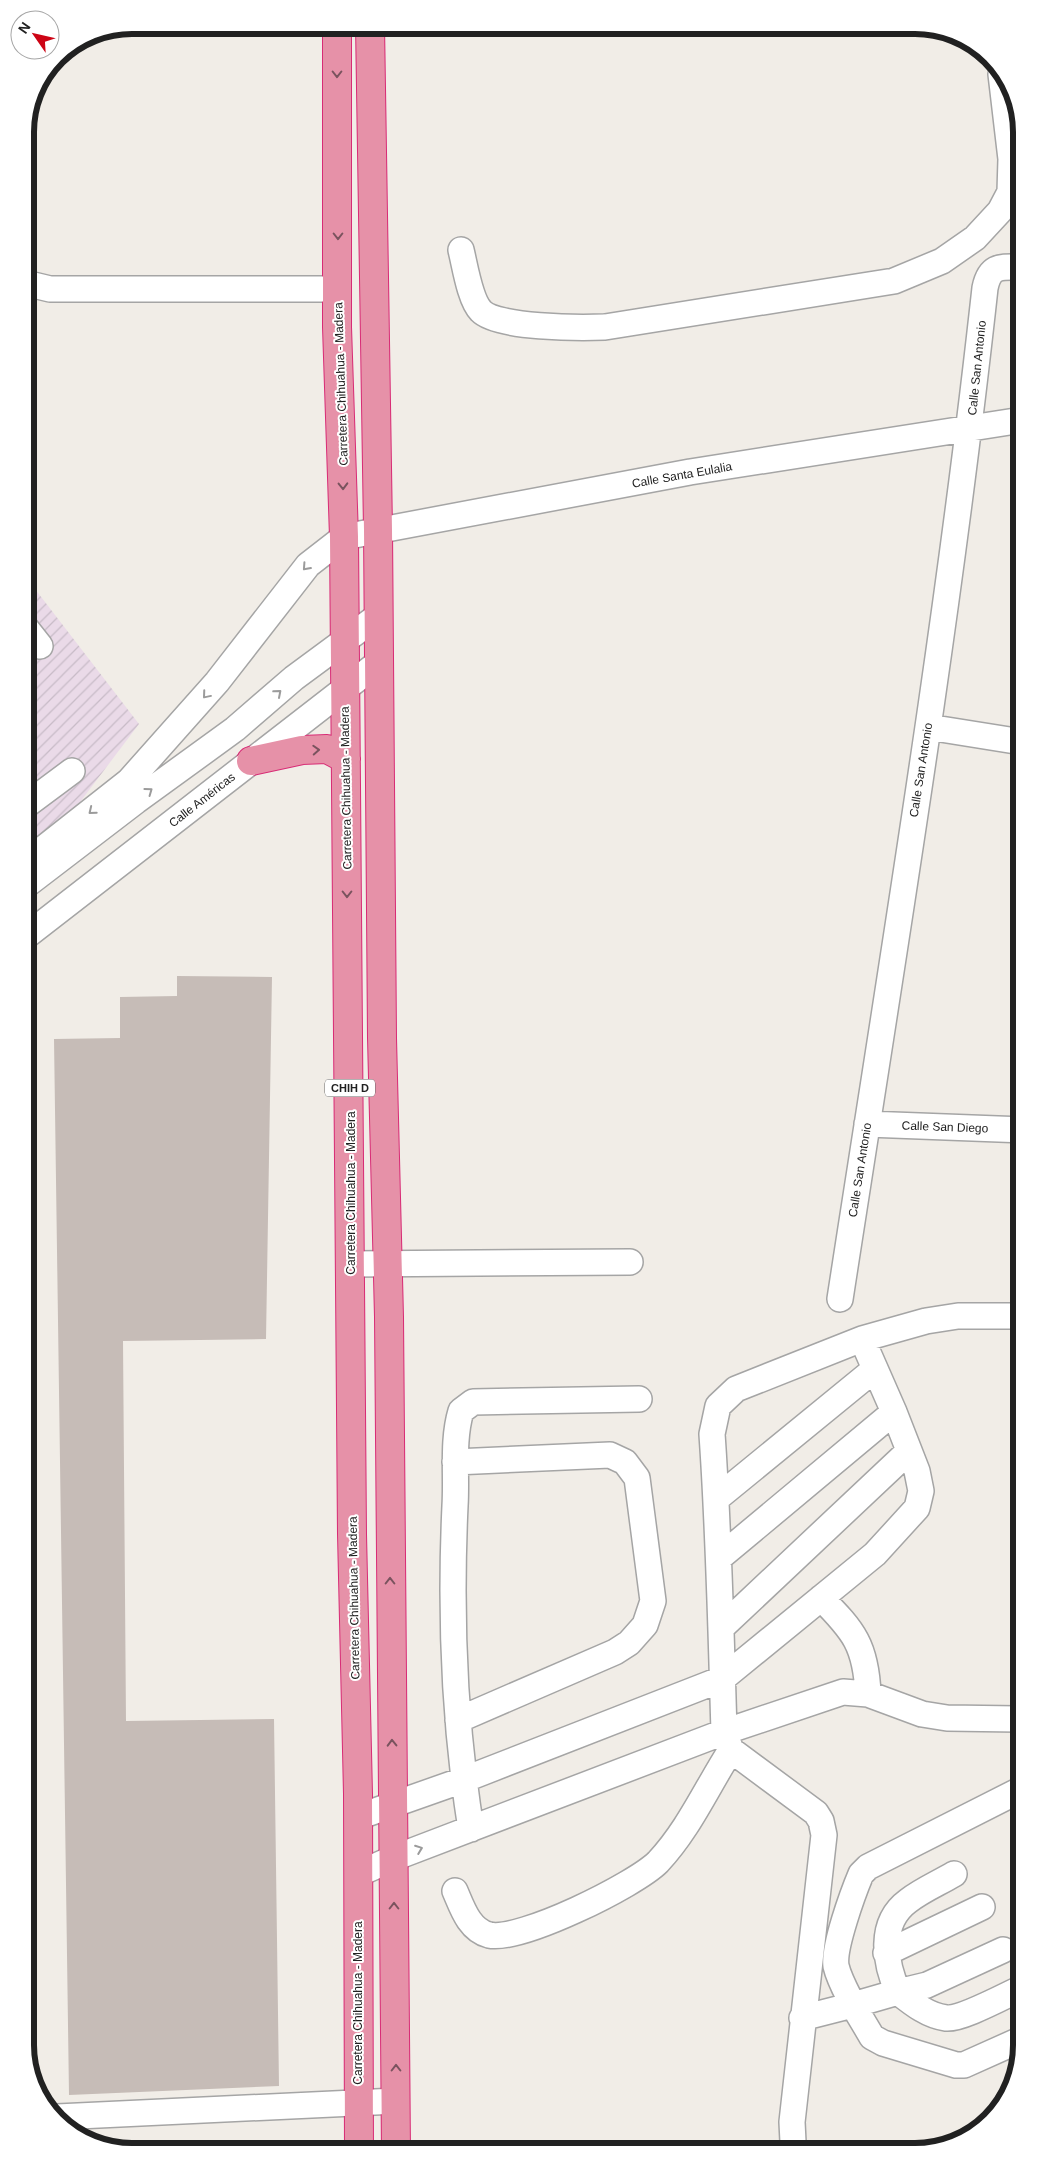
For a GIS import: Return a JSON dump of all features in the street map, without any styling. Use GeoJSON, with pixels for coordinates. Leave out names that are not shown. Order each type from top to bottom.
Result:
{"type":"FeatureCollection","features":[{"type":"Feature","properties":{"kind":"highway","name":"Carretera Chihuahua - Madera"},"geometry":{"type":"LineString","coordinates":[[337,34],[338,327],[344,538],[352,1534],[358,1817],[359,2143]]}},
{"type":"Feature","properties":{"kind":"highway","name":"CHIH D"},"geometry":{"type":"LineString","coordinates":[[370,34],[378,530],[382,1038],[388,1263],[396,2143]]}},
{"type":"Feature","properties":{"kind":"highway"},"geometry":{"type":"LineString","coordinates":[[251,762],[302,750],[326,749],[346,760]]}},
{"type":"Feature","properties":{"kind":"highway"},"geometry":{"type":"LineString","coordinates":[[352,1473],[359,1477],[374,1477],[380,1473],[390,1460]]}},
{"type":"Feature","properties":{"kind":"highway"},"geometry":{"type":"LineString","coordinates":[[352,1534],[372,1524],[390,1535]]}},
{"type":"Feature","properties":{"kind":"street"},"geometry":{"type":"LineString","coordinates":[[461,250],[474,300],[480,311],[503,321],[578,328],[604,327],[894,281],[942,261],[975,238],[1000,212],[1010,192],[1011,159],[1003,88]]}},
{"type":"Feature","properties":{"kind":"street","name":"Calle San Antonio"},"geometry":{"type":"LineString","coordinates":[[840,1299],[928,727],[970,428],[987,279],[999,267],[1013,267]]}},
{"type":"Feature","properties":{"kind":"street"},"geometry":{"type":"LineString","coordinates":[[34,285],[50,289],[338,289]]}},
{"type":"Feature","properties":{"kind":"street","name":"Calle Santa Eulalia"},"geometry":{"type":"LineString","coordinates":[[344,538],[690,472],[1013,421]]}},
{"type":"Feature","properties":{"kind":"street"},"geometry":{"type":"LineString","coordinates":[[34,856],[129,781],[212,689],[308,565],[344,538]]}},
{"type":"Feature","properties":{"kind":"street"},"geometry":{"type":"LineString","coordinates":[[34,879],[136,801],[236,729],[294,678],[378,616]]}},
{"type":"Feature","properties":{"kind":"street"},"geometry":{"type":"LineString","coordinates":[[34,638],[40,646]]}},
{"type":"Feature","properties":{"kind":"street","name":"Calle Américas"},"geometry":{"type":"LineString","coordinates":[[34,930],[378,664]]}},
{"type":"Feature","properties":{"kind":"street"},"geometry":{"type":"LineString","coordinates":[[928,727],[1013,741]]}},
{"type":"Feature","properties":{"kind":"street"},"geometry":{"type":"LineString","coordinates":[[34,799],[72,771]]}},
{"type":"Feature","properties":{"kind":"street","name":"Calle San Diego"},"geometry":{"type":"LineString","coordinates":[[867,1124],[1013,1130]]}},
{"type":"Feature","properties":{"kind":"street"},"geometry":{"type":"LineString","coordinates":[[351,1264],[630,1262]]}},
{"type":"Feature","properties":{"kind":"street"},"geometry":{"type":"LineString","coordinates":[[455,1891],[466,1916],[474,1925],[488,1935],[497,1935],[534,1926],[598,1901],[630,1882],[656,1863],[685,1828],[728,1741],[722,1679],[719,1558],[712,1434],[716,1412],[725,1397],[736,1389],[862,1339],[926,1321],[958,1316],[1013,1316]]}},
{"type":"Feature","properties":{"kind":"street"},"geometry":{"type":"LineString","coordinates":[[358,1817],[463,1780],[722,1679],[876,1554],[917,1508],[921,1491],[917,1471],[862,1339]]}},
{"type":"Feature","properties":{"kind":"street"},"geometry":{"type":"LineString","coordinates":[[716,1498],[875,1369]]}},
{"type":"Feature","properties":{"kind":"street"},"geometry":{"type":"LineString","coordinates":[[471,1829],[463,1780],[452,1624],[456,1462],[459,1419],[465,1406],[473,1402],[639,1399]]}},
{"type":"Feature","properties":{"kind":"street"},"geometry":{"type":"LineString","coordinates":[[719,1558],[894,1412]]}},
{"type":"Feature","properties":{"kind":"street"},"geometry":{"type":"LineString","coordinates":[[721,1628],[909,1451]]}},
{"type":"Feature","properties":{"kind":"street"},"geometry":{"type":"LineString","coordinates":[[456,1462],[610,1455],[625,1462],[637,1478],[653,1601],[645,1624],[637,1635],[615,1652],[458,1720]]}},
{"type":"Feature","properties":{"kind":"street"},"geometry":{"type":"LineString","coordinates":[[821,1598],[853,1632],[862,1652],[867,1672],[868,1694]]}},
{"type":"Feature","properties":{"kind":"street"},"geometry":{"type":"LineString","coordinates":[[358,1874],[394,1858],[471,1829],[728,1741],[829,1696],[855,1692],[868,1694],[922,1714],[947,1718],[1013,1719]]}},
{"type":"Feature","properties":{"kind":"street"},"geometry":{"type":"LineString","coordinates":[[728,1741],[822,1821],[824,1835],[802,2018],[792,2122],[793,2143]]}},
{"type":"Feature","properties":{"kind":"street"},"geometry":{"type":"LineString","coordinates":[[1013,1794],[868,1867],[860,1874],[838,1945],[836,1962],[840,1977],[854,2006],[872,2037],[883,2043],[956,2065],[973,2063],[1013,2043]]}},
{"type":"Feature","properties":{"kind":"street"},"geometry":{"type":"LineString","coordinates":[[954,1874],[909,1900],[897,1911],[889,1930],[886,1953],[888,1966],[898,1992],[918,2007],[936,2015],[956,2018],[1013,1992]]}},
{"type":"Feature","properties":{"kind":"street"},"geometry":{"type":"LineString","coordinates":[[886,1953],[982,1907]]}},
{"type":"Feature","properties":{"kind":"street"},"geometry":{"type":"LineString","coordinates":[[802,2018],[854,2006],[927,1985],[1002,1950]]}},
{"type":"Feature","properties":{"kind":"street"},"geometry":{"type":"LineString","coordinates":[[64,2117],[396,2101]]}},
{"type":"Feature","properties":{"kind":"shaded area"},"geometry":{"type":"Polygon","coordinates":[[[34,588],[139,724],[71,814],[34,842],[34,588]]]}},
{"type":"Feature","properties":{"kind":"building"},"geometry":{"type":"Polygon","coordinates":[[[177,976],[272,977],[266,1339],[123,1341],[126,1721],[274,1719],[279,2086],[69,2095],[54,1039],[120,1038],[120,997],[177,996],[177,976]]]}}]}
